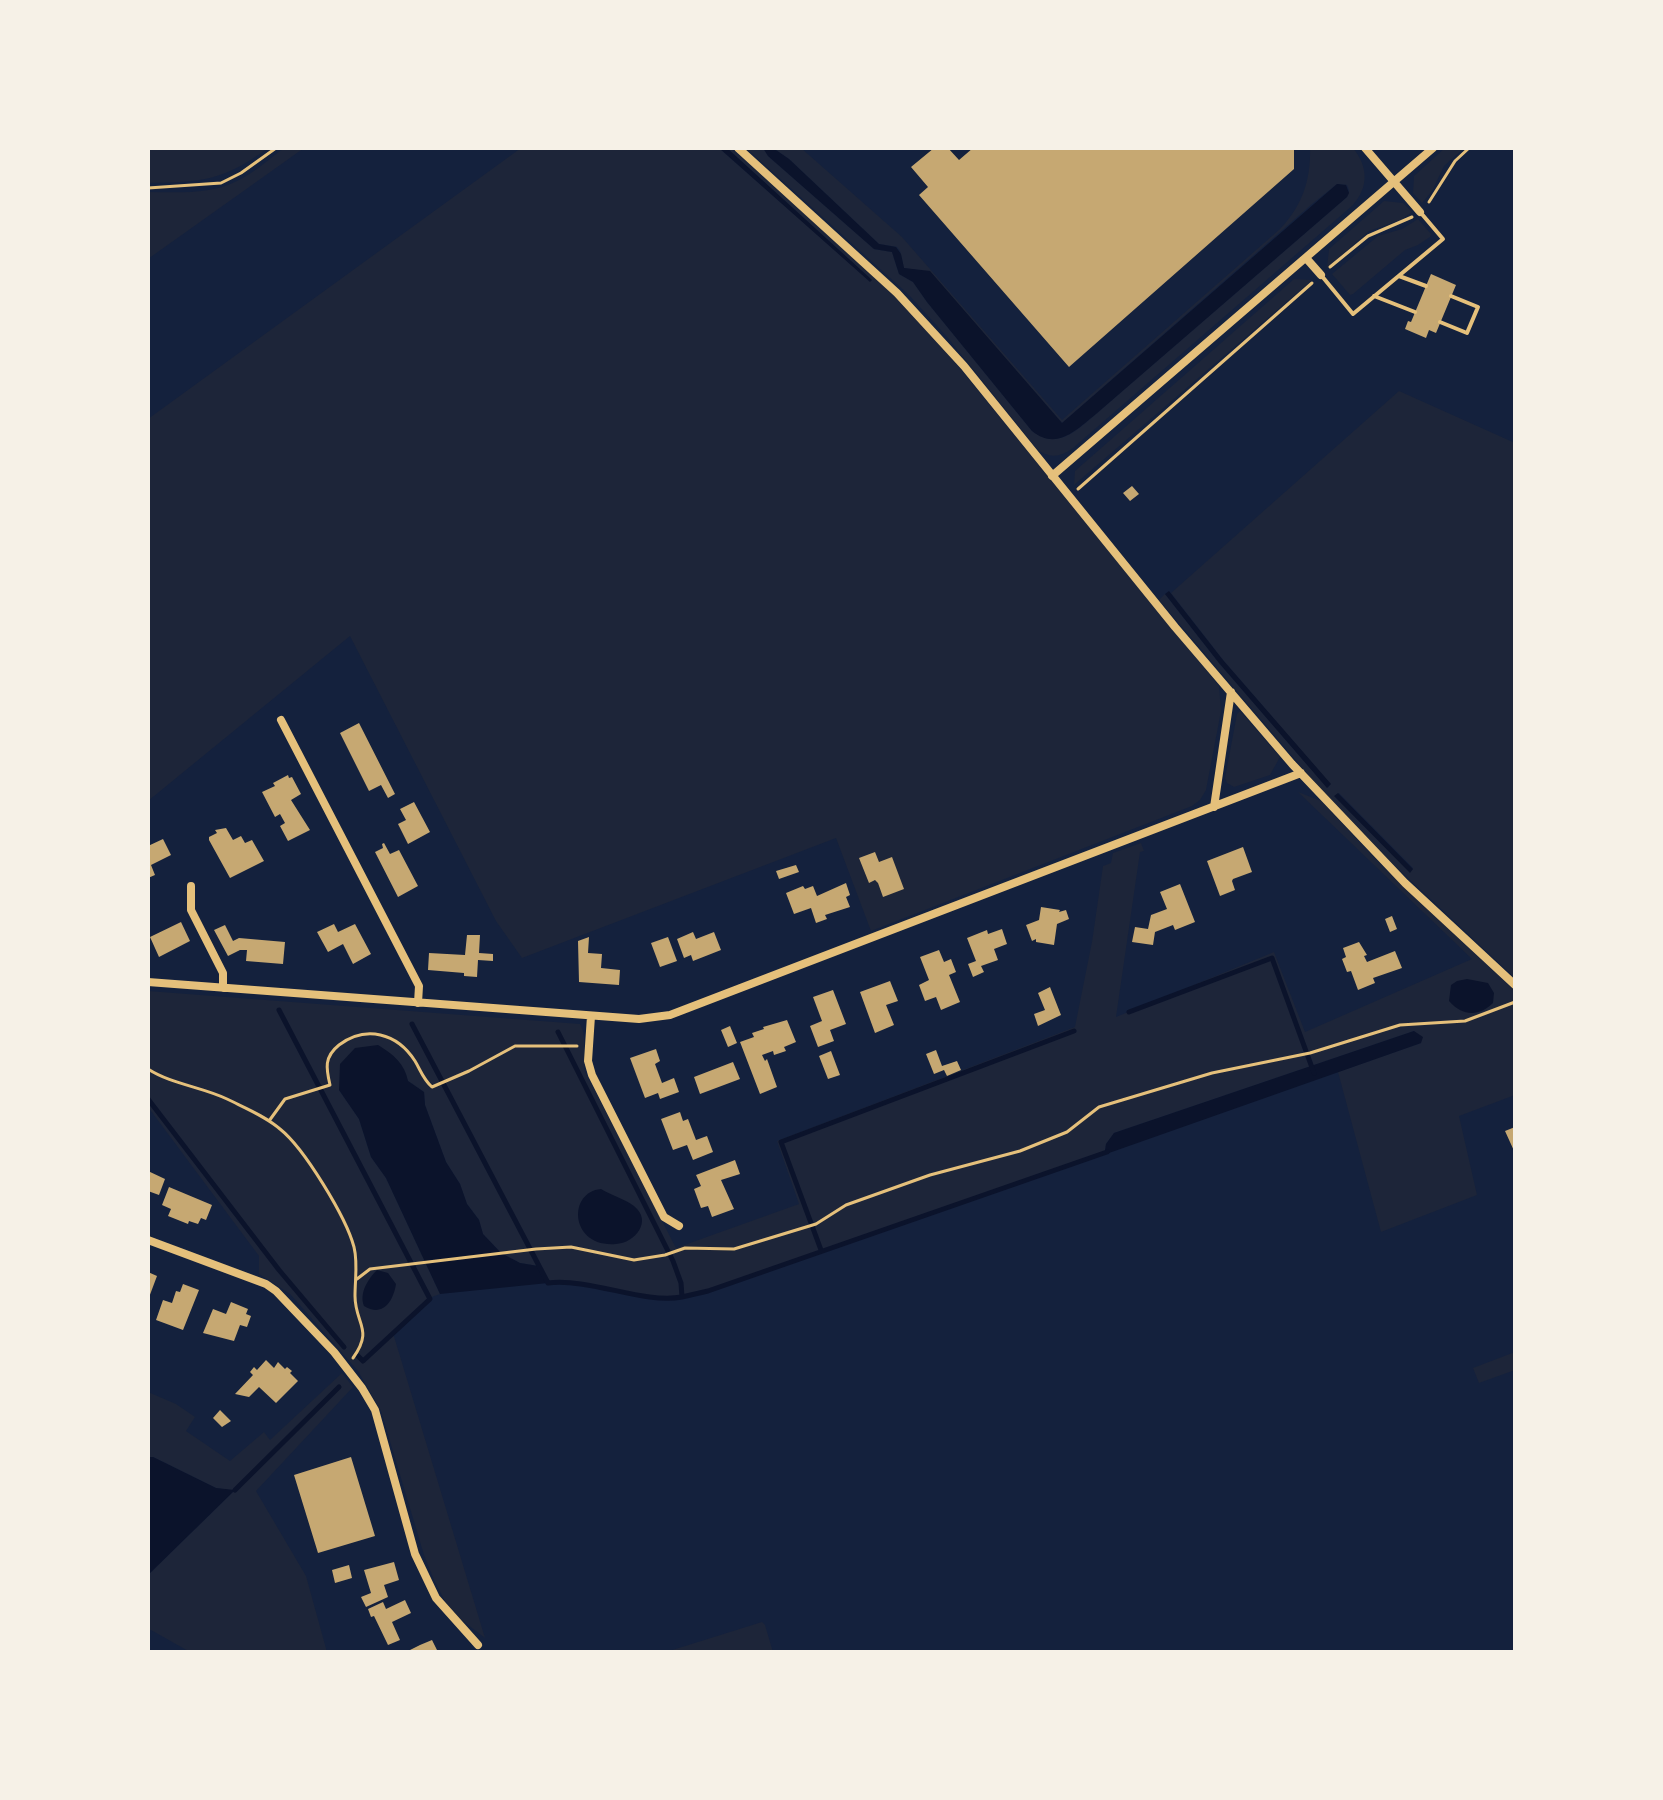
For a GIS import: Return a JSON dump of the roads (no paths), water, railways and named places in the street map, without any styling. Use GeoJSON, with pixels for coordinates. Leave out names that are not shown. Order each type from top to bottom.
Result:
{"type":"FeatureCollection","features":[{"type":"Feature","properties":{"kind":"street"},"geometry":{"type":"LineString","coordinates":[[738,148],[897,293],[964,366],[1069,497],[1301,773],[1405,883],[1515,985]]}},
{"type":"Feature","properties":{"kind":"street"},"geometry":{"type":"LineString","coordinates":[[1365,148],[1420,212]]}},
{"type":"Feature","properties":{"kind":"street"},"geometry":{"type":"LineString","coordinates":[[1052,476],[1433,148]]}},
{"type":"Feature","properties":{"kind":"street"},"geometry":{"type":"LineString","coordinates":[[1306,258],[1321,275]]}},
{"type":"Feature","properties":{"kind":"street"},"geometry":{"type":"LineString","coordinates":[[1214,807],[1231,692]]}},
{"type":"Feature","properties":{"kind":"street"},"geometry":{"type":"LineString","coordinates":[[281,720],[419,986],[418,1003]]}},
{"type":"Feature","properties":{"kind":"street"},"geometry":{"type":"LineString","coordinates":[[148,982],[591,1016],[639,1019],[670,1015],[1301,773]]}},
{"type":"Feature","properties":{"kind":"street"},"geometry":{"type":"LineString","coordinates":[[191,886],[191,910],[223,973],[223,988]]}},
{"type":"Feature","properties":{"kind":"street"},"geometry":{"type":"LineString","coordinates":[[591,1016],[588,1061],[592,1075],[664,1217],[679,1226]]}},
{"type":"Feature","properties":{"kind":"street"},"geometry":{"type":"LineString","coordinates":[[148,1240],[266,1284],[285,1299],[345,1367],[375,1410],[421,1565],[436,1598],[478,1645]]}},
{"type":"Feature","properties":{"kind":"lane"},"geometry":{"type":"LineString","coordinates":[[1321,275],[1353,314],[1443,239],[1420,212]]}},
{"type":"Feature","properties":{"kind":"lane"},"geometry":{"type":"LineString","coordinates":[[1399,276],[1426,286]]}},
{"type":"Feature","properties":{"kind":"lane"},"geometry":{"type":"LineString","coordinates":[[1374,296],[1415,312]]}},
{"type":"Feature","properties":{"kind":"lane"},"geometry":{"type":"LineString","coordinates":[[1440,322],[1467,333],[1478,307],[1451,296]]}},
{"type":"Feature","properties":{"kind":"waterway"},"geometry":{"type":"LineString","coordinates":[[1129,1012],[1272,958],[1314,1073]]}},
{"type":"Feature","properties":{"kind":"waterway"},"geometry":{"type":"LineString","coordinates":[[279,1010],[430,1299],[363,1361],[358,1356]]}},
{"type":"Feature","properties":{"kind":"waterway"},"geometry":{"type":"LineString","coordinates":[[412,1024],[548,1283],[581,1284],[650,1297],[682,1297],[681,1283],[673,1261],[558,1032]]}},
{"type":"Feature","properties":{"kind":"waterway"},"geometry":{"type":"LineString","coordinates":[[821,1250],[781,1142],[1074,1031]]}},
{"type":"Feature","properties":{"kind":"waterway"},"geometry":{"type":"LineString","coordinates":[[148,1099],[279,1270],[344,1347]]}},
{"type":"Feature","properties":{"kind":"waterway"},"geometry":{"type":"LineString","coordinates":[[682,1297],[708,1291],[1107,1152]]}},
{"type":"Feature","properties":{"kind":"waterway"},"geometry":{"type":"LineString","coordinates":[[235,1490],[339,1387]]}}]}
